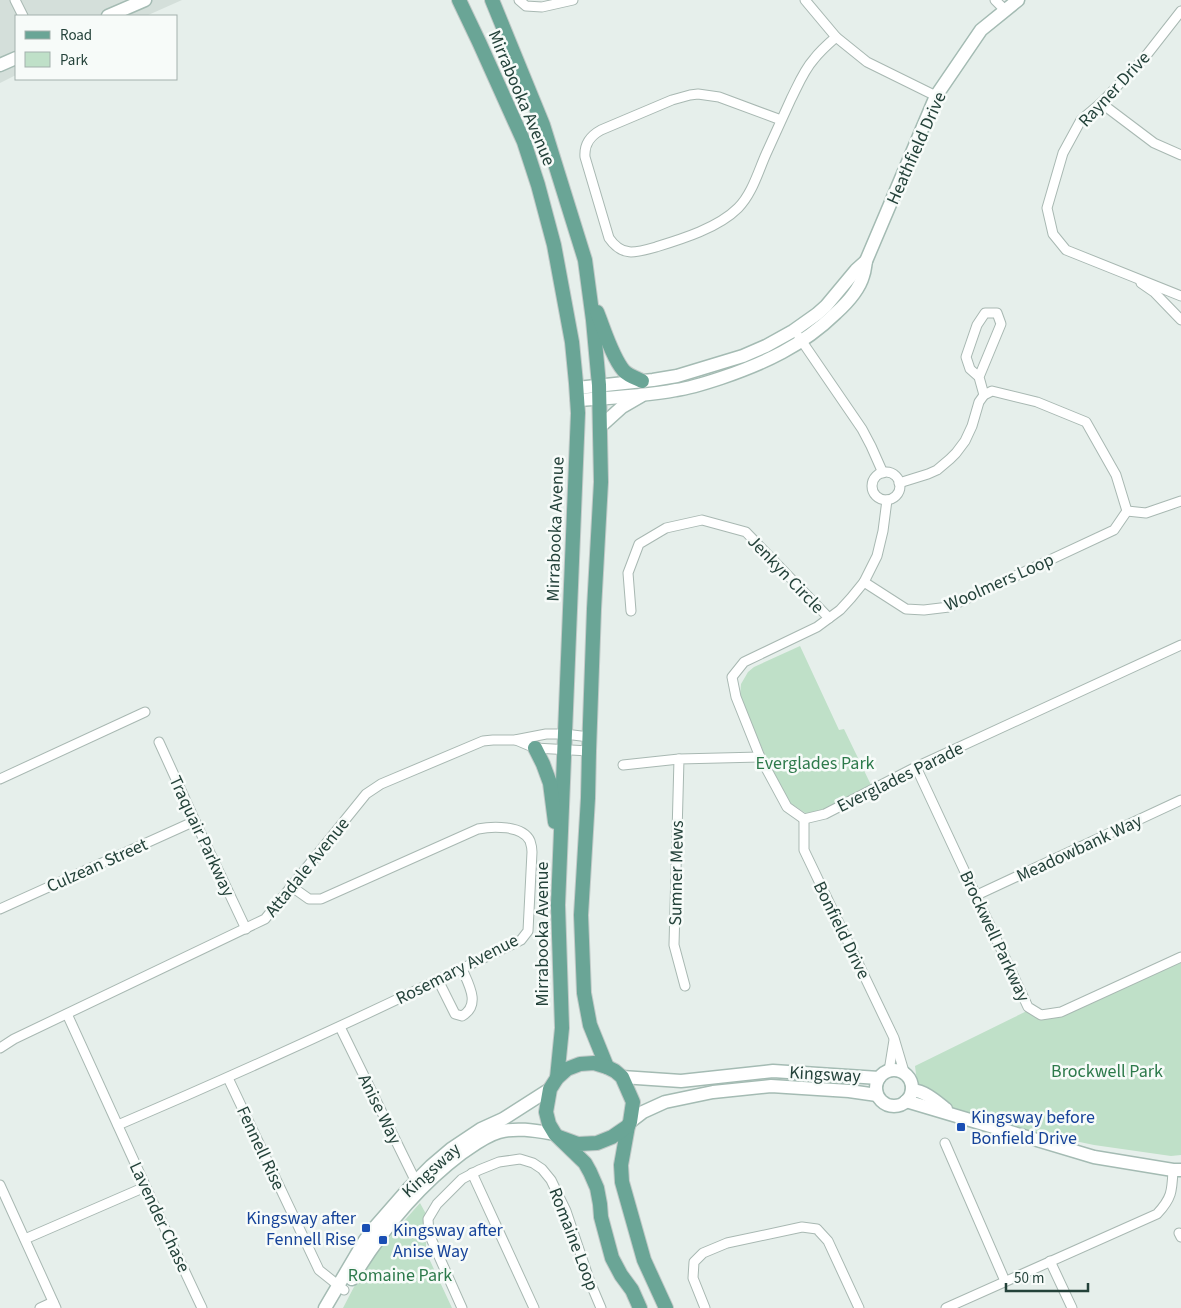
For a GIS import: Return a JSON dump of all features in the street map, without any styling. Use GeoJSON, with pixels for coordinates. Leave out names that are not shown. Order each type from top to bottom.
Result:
{"type":"FeatureCollection","features":[{"type":"Feature","properties":{"kind":"main road"},"geometry":{"type":"LineString","coordinates":[[110,15],[145,0]]}},
{"type":"Feature","properties":{"kind":"main road","name":"Mirrabooka Avenue"},"geometry":{"type":"LineString","coordinates":[[459,0],[524,142],[538,185],[554,244],[572,342],[577,394],[578,413],[558,905],[562,1028],[553,1083]]}},
{"type":"Feature","properties":{"kind":"main road","name":"Mirrabooka Avenue"},"geometry":{"type":"LineString","coordinates":[[492,0],[543,125],[585,260],[593,320],[601,426],[601,482],[594,610],[588,798],[581,915],[584,993],[590,1025],[607,1067]]}},
{"type":"Feature","properties":{"kind":"main road","name":"Heathfield Drive"},"geometry":{"type":"LineString","coordinates":[[577,394],[643,387],[678,390],[728,375],[770,359],[802,341],[828,320],[852,296],[863,277],[866,261],[936,96],[981,30],[1018,0]]}},
{"type":"Feature","properties":{"kind":"main road"},"geometry":{"type":"LineString","coordinates":[[0,65],[15,58]]}},
{"type":"Feature","properties":{"kind":"main road","name":"Heathfield Drive"},"geometry":{"type":"LineString","coordinates":[[643,387],[743,356],[793,331],[826,306],[866,261]]}},
{"type":"Feature","properties":{"kind":"main road"},"geometry":{"type":"LineString","coordinates":[[589,290],[621,366],[625,372],[643,387],[601,426]]}},
{"type":"Feature","properties":{"kind":"main road"},"geometry":{"type":"LineString","coordinates":[[534,748],[543,764],[550,783],[560,857]]}},
{"type":"Feature","properties":{"kind":"main road"},"geometry":{"type":"LineString","coordinates":[[640,1308],[632,1290],[612,1258],[601,1217],[597,1188],[590,1172],[585,1163],[557,1136],[549,1124],[546,1112],[553,1083],[567,1069],[580,1064],[594,1063],[615,1071],[622,1077],[633,1102],[620,1165],[622,1182],[644,1260],[666,1308]]}},
{"type":"Feature","properties":{"kind":"main road"},"geometry":{"type":"LineString","coordinates":[[909,1096],[911,1083],[902,1072],[895,1070],[884,1074],[876,1083],[877,1095],[882,1102],[890,1106],[899,1106],[918,1090],[955,1116],[1094,1157],[1177,1170]]}},
{"type":"Feature","properties":{"kind":"main road","name":"Kingsway"},"geometry":{"type":"LineString","coordinates":[[622,1077],[681,1081],[773,1071],[884,1074]]}},
{"type":"Feature","properties":{"kind":"main road","name":"Kingsway"},"geometry":{"type":"LineString","coordinates":[[325,1308],[404,1208],[431,1166],[481,1129],[503,1119],[553,1083]]}},
{"type":"Feature","properties":{"kind":"main road","name":"Kingsway"},"geometry":{"type":"LineString","coordinates":[[629,1124],[643,1112],[665,1102],[713,1092],[771,1086],[849,1091],[877,1095]]}},
{"type":"Feature","properties":{"kind":"main road"},"geometry":{"type":"LineString","coordinates":[[557,1136],[578,1144],[597,1143],[612,1137],[629,1124]]}},
{"type":"Feature","properties":{"kind":"main road","name":"Kingsway"},"geometry":{"type":"LineString","coordinates":[[418,1186],[478,1142],[500,1132],[525,1130],[557,1136]]}},
{"type":"Feature","properties":{"kind":"main road","name":"Kingsway"},"geometry":{"type":"LineString","coordinates":[[334,1308],[341,1288]]}},
{"type":"Feature","properties":{"kind":"street"},"geometry":{"type":"LineString","coordinates":[[16,0],[23,15]]}},
{"type":"Feature","properties":{"kind":"street"},"geometry":{"type":"LineString","coordinates":[[519,0],[526,6],[542,8],[573,0]]}},
{"type":"Feature","properties":{"kind":"street"},"geometry":{"type":"LineString","coordinates":[[805,0],[836,37],[867,62],[936,96]]}},
{"type":"Feature","properties":{"kind":"street"},"geometry":{"type":"LineString","coordinates":[[995,0],[1004,10]]}},
{"type":"Feature","properties":{"kind":"street","name":"Rayner Drive"},"geometry":{"type":"LineString","coordinates":[[1181,11],[1145,57],[1101,103],[1081,120],[1063,153],[1047,208],[1053,234],[1066,250],[1181,296]]}},
{"type":"Feature","properties":{"kind":"street"},"geometry":{"type":"LineString","coordinates":[[781,120],[719,96],[698,94],[672,100],[593,135],[584,151],[609,238],[618,249],[632,252],[686,236],[723,220],[737,209],[750,192],[800,79],[814,58],[836,37]]}},
{"type":"Feature","properties":{"kind":"street"},"geometry":{"type":"LineString","coordinates":[[1101,103],[1154,143],[1181,155]]}},
{"type":"Feature","properties":{"kind":"street","name":"Rayner Drive"},"geometry":{"type":"LineString","coordinates":[[1129,274],[1154,292],[1181,320]]}},
{"type":"Feature","properties":{"kind":"street"},"geometry":{"type":"LineString","coordinates":[[979,377],[1001,324],[997,313],[985,312],[977,325],[966,357],[970,369],[979,377],[984,395]]}},
{"type":"Feature","properties":{"kind":"street"},"geometry":{"type":"LineString","coordinates":[[793,331],[802,341],[862,428],[883,473]]}},
{"type":"Feature","properties":{"kind":"street"},"geometry":{"type":"LineString","coordinates":[[899,483],[932,472],[944,465],[965,441],[976,415],[979,402],[984,395],[992,391],[1037,402],[1086,422],[1116,475],[1126,511],[1146,513],[1181,501]]}},
{"type":"Feature","properties":{"kind":"street"},"geometry":{"type":"LineString","coordinates":[[883,473],[891,473],[899,483],[898,492],[887,500],[878,497],[873,490],[875,477],[883,473]]}},
{"type":"Feature","properties":{"kind":"street"},"geometry":{"type":"LineString","coordinates":[[804,819],[787,807],[760,757],[736,697],[732,677],[744,662],[817,627],[851,598],[864,582],[876,556],[881,542],[887,500]]}},
{"type":"Feature","properties":{"kind":"street","name":"Woolmers Loop"},"geometry":{"type":"LineString","coordinates":[[864,582],[906,609],[924,610],[950,607],[1114,530],[1126,511]]}},
{"type":"Feature","properties":{"kind":"street","name":"Jenkyn Circle"},"geometry":{"type":"LineString","coordinates":[[631,611],[628,573],[639,544],[666,528],[702,520],[746,532],[829,618]]}},
{"type":"Feature","properties":{"kind":"street","name":"Everglades Parade"},"geometry":{"type":"LineString","coordinates":[[804,819],[825,814],[916,767],[1181,645]]}},
{"type":"Feature","properties":{"kind":"street"},"geometry":{"type":"LineString","coordinates":[[0,779],[145,712]]}},
{"type":"Feature","properties":{"kind":"street","name":"Attadale Avenue"},"geometry":{"type":"LineString","coordinates":[[0,1046],[265,919],[366,794],[381,784],[483,741],[515,740],[546,734],[565,734],[589,744]]}},
{"type":"Feature","properties":{"kind":"street","name":"Attadale Avenue"},"geometry":{"type":"LineString","coordinates":[[515,740],[534,748],[564,749],[589,744]]}},
{"type":"Feature","properties":{"kind":"street","name":"Traquair Parkway"},"geometry":{"type":"LineString","coordinates":[[159,742],[246,929]]}},
{"type":"Feature","properties":{"kind":"street"},"geometry":{"type":"LineString","coordinates":[[623,765],[679,759],[760,757]]}},
{"type":"Feature","properties":{"kind":"street","name":"Sumner Mews"},"geometry":{"type":"LineString","coordinates":[[679,759],[674,945],[685,986]]}},
{"type":"Feature","properties":{"kind":"street","name":"Brockwell Parkway"},"geometry":{"type":"LineString","coordinates":[[916,767],[1028,1007],[1041,1015],[1061,1012],[1181,957]]}},
{"type":"Feature","properties":{"kind":"street","name":"Meadowbank Way"},"geometry":{"type":"LineString","coordinates":[[976,895],[1181,800]]}},
{"type":"Feature","properties":{"kind":"street","name":"Bonfield Drive"},"geometry":{"type":"LineString","coordinates":[[804,819],[804,850],[894,1038],[905,1075]]}},
{"type":"Feature","properties":{"kind":"street","name":"Culzean Street"},"geometry":{"type":"LineString","coordinates":[[0,909],[195,821]]}},
{"type":"Feature","properties":{"kind":"street","name":"Rosemary Avenue"},"geometry":{"type":"LineString","coordinates":[[118,1125],[340,1027],[521,940],[528,931],[532,852],[530,840],[524,834],[511,828],[486,827],[321,899],[309,899],[292,887]]}},
{"type":"Feature","properties":{"kind":"street"},"geometry":{"type":"LineString","coordinates":[[438,980],[455,1014],[462,1016],[468,1013],[472,1003],[471,989],[462,969]]}},
{"type":"Feature","properties":{"kind":"street","name":"Lavender Chase"},"geometry":{"type":"LineString","coordinates":[[67,1014],[202,1308]]}},
{"type":"Feature","properties":{"kind":"street","name":"Anise Way"},"geometry":{"type":"LineString","coordinates":[[340,1027],[418,1186]]}},
{"type":"Feature","properties":{"kind":"street"},"geometry":{"type":"LineString","coordinates":[[884,1074],[894,1038]]}},
{"type":"Feature","properties":{"kind":"street","name":"Fennell Rise"},"geometry":{"type":"LineString","coordinates":[[228,1078],[319,1270],[341,1288]]}},
{"type":"Feature","properties":{"kind":"street"},"geometry":{"type":"LineString","coordinates":[[945,1143],[1005,1281]]}},
{"type":"Feature","properties":{"kind":"street","name":"Romaine Loop"},"geometry":{"type":"LineString","coordinates":[[462,1308],[429,1234],[428,1220],[437,1204],[462,1179],[499,1162],[520,1159],[533,1163],[542,1169],[551,1180],[566,1211],[600,1308]]}},
{"type":"Feature","properties":{"kind":"street"},"geometry":{"type":"LineString","coordinates":[[946,1308],[1157,1214],[1170,1197],[1177,1170]]}},
{"type":"Feature","properties":{"kind":"street"},"geometry":{"type":"LineString","coordinates":[[472,1173],[534,1308]]}},
{"type":"Feature","properties":{"kind":"street"},"geometry":{"type":"LineString","coordinates":[[0,1185],[54,1305],[40,1308]]}},
{"type":"Feature","properties":{"kind":"street"},"geometry":{"type":"LineString","coordinates":[[25,1239],[145,1187]]}},
{"type":"Feature","properties":{"kind":"street"},"geometry":{"type":"LineString","coordinates":[[706,1308],[693,1278],[694,1262],[703,1254],[727,1243],[802,1227],[817,1229],[828,1241],[859,1308]]}},
{"type":"Feature","properties":{"kind":"street"},"geometry":{"type":"LineString","coordinates":[[1050,1261],[1072,1308]]}},
{"type":"Feature","properties":{"kind":"shaded area"},"geometry":{"type":"Polygon","coordinates":[[[0,0],[182,0],[148,15],[15,15],[15,76],[0,83],[0,0]]]}},
{"type":"Feature","properties":{"kind":"green space","name":"Everglades Park"},"geometry":{"type":"Polygon","coordinates":[[[800,646],[839,730],[844,729],[871,785],[824,809],[807,814],[790,803],[765,755],[740,696],[741,684],[748,672],[754,667],[800,646]]]}},
{"type":"Feature","properties":{"kind":"green space","name":"Brockwell Park"},"geometry":{"type":"Polygon","coordinates":[[[1181,959],[1181,1155],[1171,1156],[1094,1145],[955,1116],[918,1090],[915,1066],[1031,1009],[1050,1014],[1181,959]]]}},
{"type":"Feature","properties":{"kind":"green space","name":"Romaine Park"},"geometry":{"type":"Polygon","coordinates":[[[420,1203],[426,1214],[426,1252],[452,1308],[343,1308],[366,1264],[420,1203]]]}},
{"type":"Feature","properties":{"kind":"place","name":"Kingsway before Bonfield Drive"},"geometry":{"type":"Point","coordinates":[961,1127]}},
{"type":"Feature","properties":{"kind":"place","name":"Kingsway after Fennell Rise"},"geometry":{"type":"Point","coordinates":[366,1228]}},
{"type":"Feature","properties":{"kind":"place","name":"Kingsway after Anise Way"},"geometry":{"type":"Point","coordinates":[383,1240]}}]}
